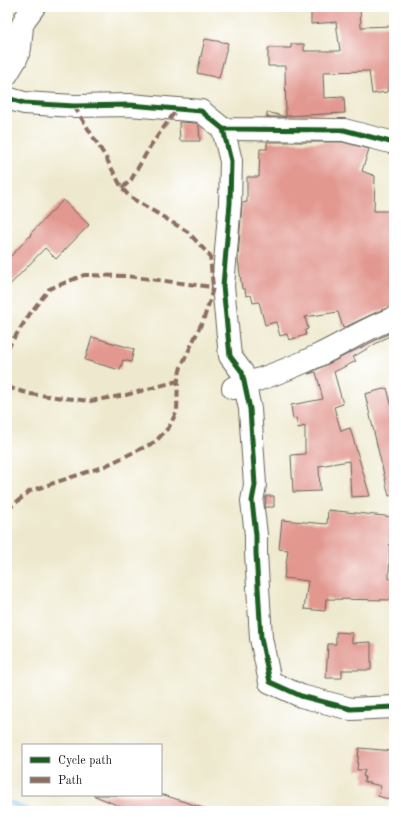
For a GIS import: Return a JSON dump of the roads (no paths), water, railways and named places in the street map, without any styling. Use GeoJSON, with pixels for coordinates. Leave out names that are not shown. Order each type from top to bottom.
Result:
{"type":"FeatureCollection","features":[{"type":"Feature","properties":{"kind":"street"},"geometry":{"type":"LineString","coordinates":[[7,74],[20,48],[22,26],[25,19],[34,7]]}},
{"type":"Feature","properties":{"kind":"street"},"geometry":{"type":"LineString","coordinates":[[7,98],[24,103],[74,106],[130,105],[201,111],[223,129],[231,161],[230,203],[223,286],[230,356],[242,372],[238,386],[250,409],[255,485],[252,501],[256,535],[261,638],[270,682],[301,696],[351,709],[394,707]]}},
{"type":"Feature","properties":{"kind":"street"},"geometry":{"type":"LineString","coordinates":[[223,129],[344,130],[394,143]]}},
{"type":"Feature","properties":{"kind":"street"},"geometry":{"type":"LineString","coordinates":[[238,386],[267,377],[318,356],[360,332],[394,318]]}},
{"type":"Feature","properties":{"kind":"waterway"},"geometry":{"type":"LineString","coordinates":[[7,802],[30,811]]}}]}
